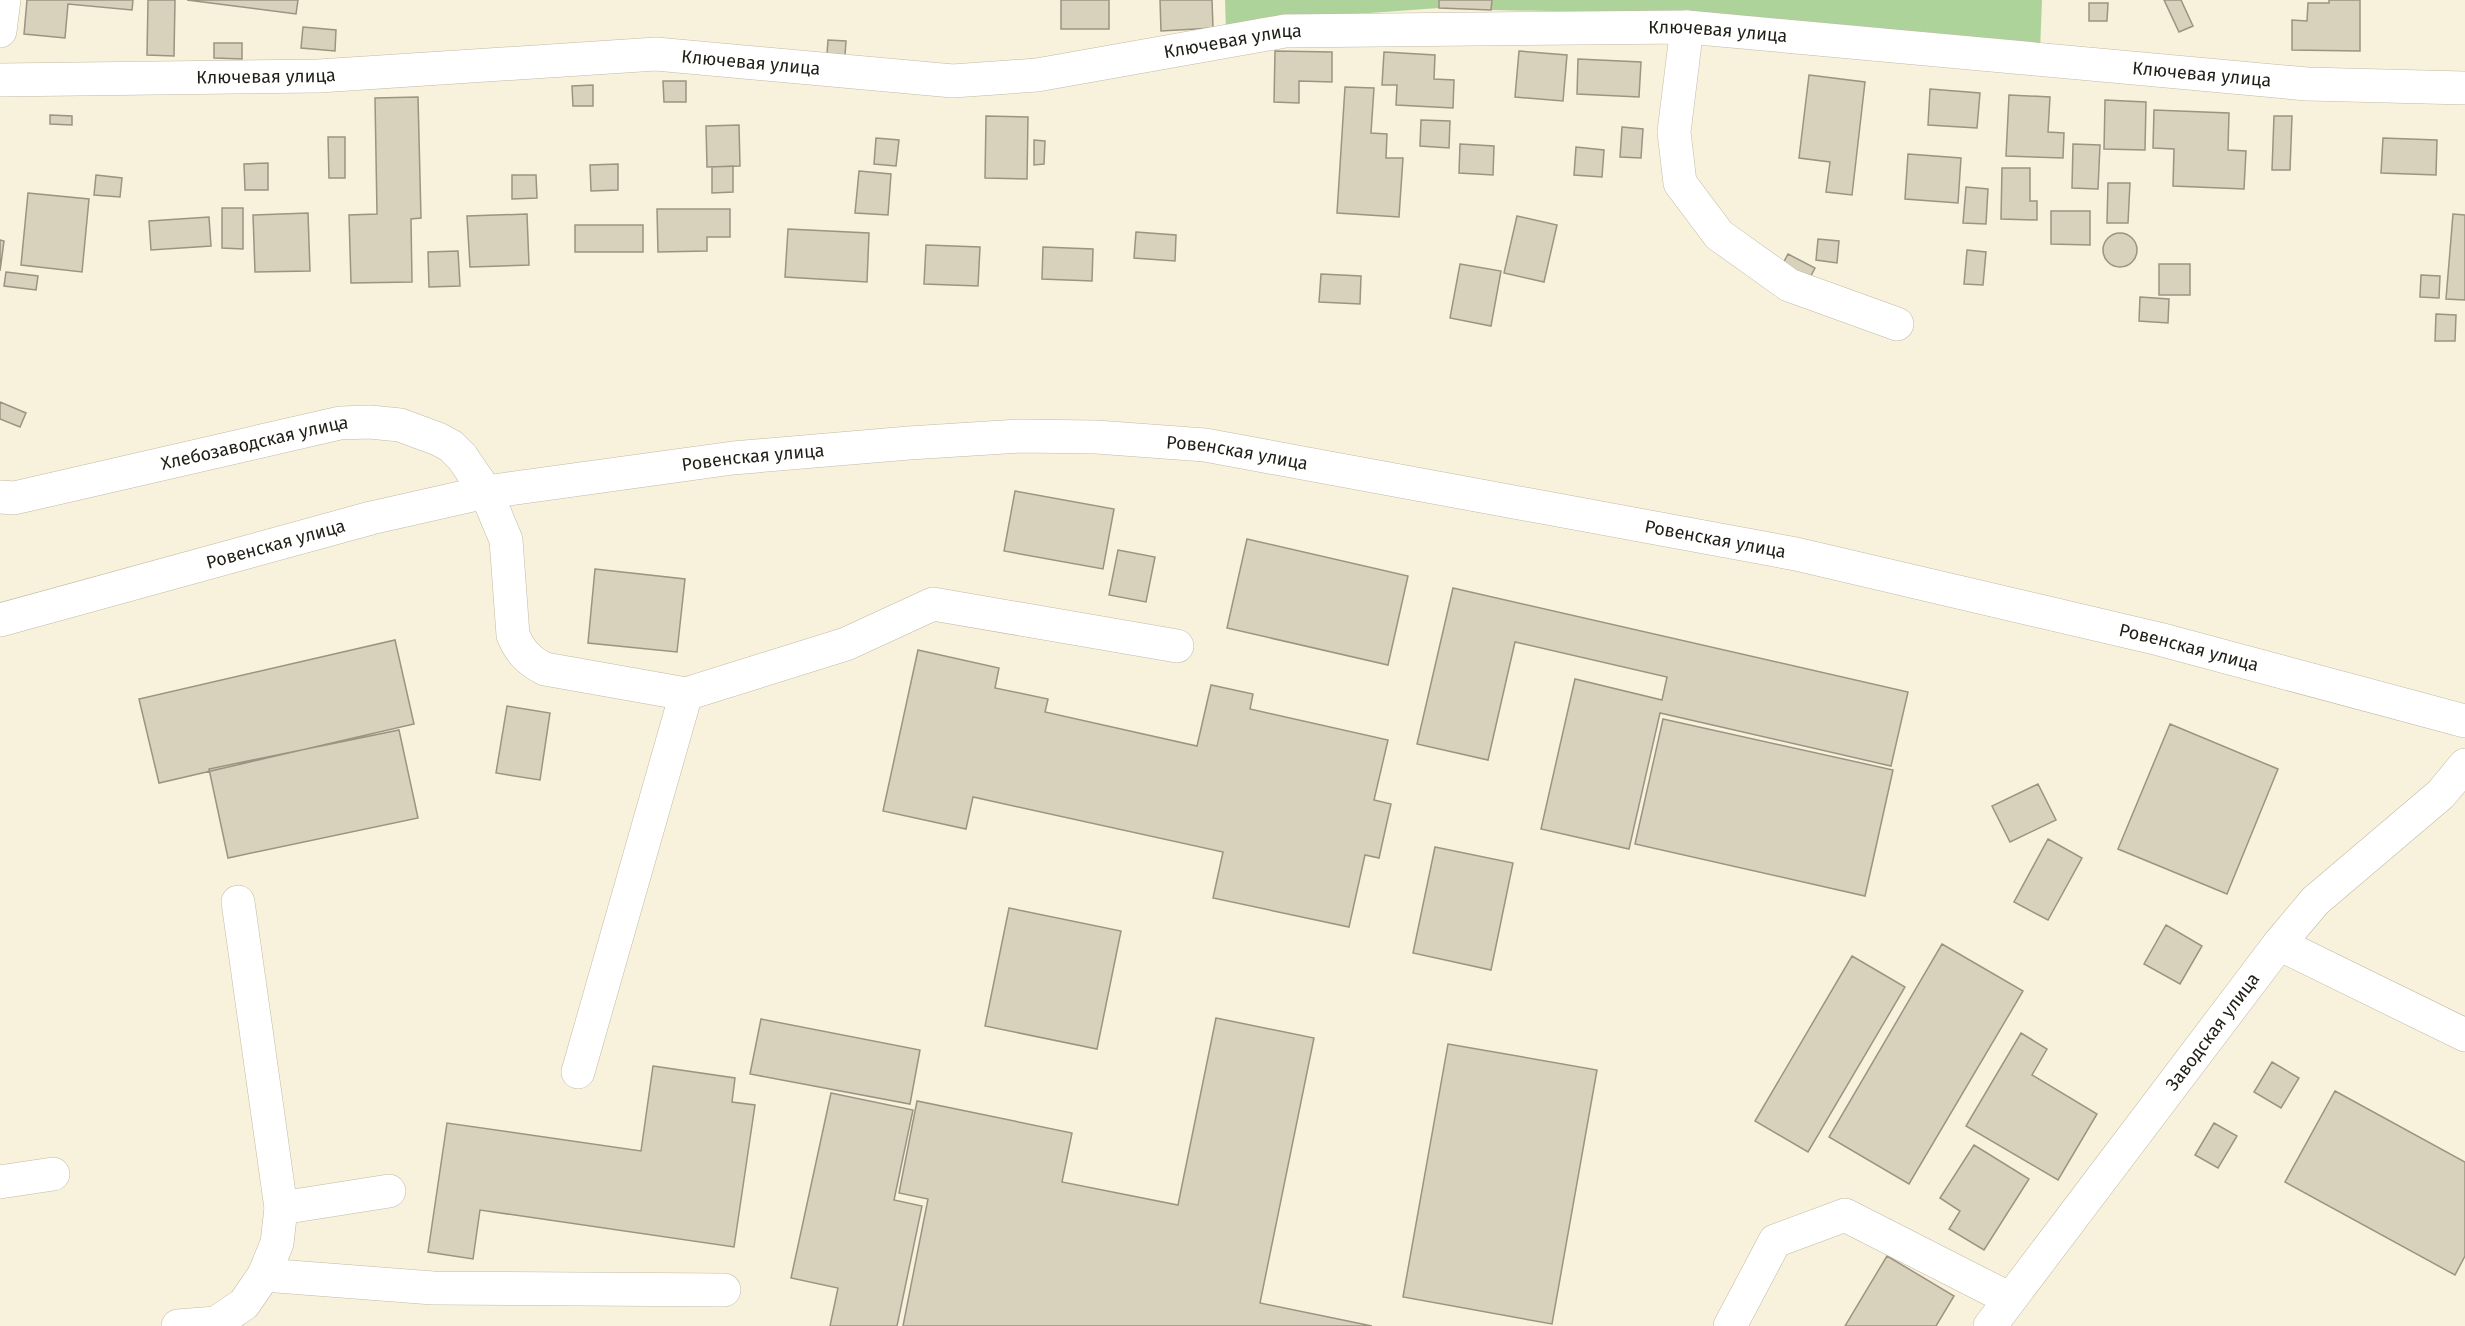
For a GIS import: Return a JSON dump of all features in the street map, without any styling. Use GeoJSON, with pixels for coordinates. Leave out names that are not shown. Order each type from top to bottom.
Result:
{"type":"FeatureCollection","features":[{"type":"Feature","properties":{"kind":"street"},"geometry":{"type":"LineString","coordinates":[[0,31],[3,0]]}},
{"type":"Feature","properties":{"kind":"street"},"geometry":{"type":"LineString","coordinates":[[1688,27],[1674,132],[1680,183],[1719,235],[1789,285],[1897,324]]}},
{"type":"Feature","properties":{"kind":"street","name":"Ключевая улица"},"geometry":{"type":"LineString","coordinates":[[0,80],[319,76],[656,54],[953,81],[1037,75],[1285,31],[1688,27],[2307,84],[2465,88]]}},
{"type":"Feature","properties":{"kind":"street","name":"Хлебозаводская улица"},"geometry":{"type":"LineString","coordinates":[[0,497],[14,498],[340,423],[370,422],[400,425],[451,446],[486,492],[506,540],[513,635],[519,649],[531,662],[545,669],[686,694]]}},
{"type":"Feature","properties":{"kind":"street","name":"Ровенская улица"},"geometry":{"type":"LineString","coordinates":[[0,620],[371,518],[486,492],[733,458],[1020,436],[1085,437],[1205,445],[1796,554],[2159,639],[2465,721]]}},
{"type":"Feature","properties":{"kind":"street"},"geometry":{"type":"LineString","coordinates":[[578,1072],[686,694],[846,644],[933,604],[1177,646]]}},
{"type":"Feature","properties":{"kind":"street","name":"Заводская улица"},"geometry":{"type":"LineString","coordinates":[[1990,1326],[2279,944],[2315,901],[2441,794],[2465,765]]}},
{"type":"Feature","properties":{"kind":"street"},"geometry":{"type":"LineString","coordinates":[[178,1326],[216,1323],[243,1304],[264,1275],[277,1243],[281,1208],[238,902]]}},
{"type":"Feature","properties":{"kind":"street"},"geometry":{"type":"LineString","coordinates":[[2279,944],[2465,1035]]}},
{"type":"Feature","properties":{"kind":"street"},"geometry":{"type":"LineString","coordinates":[[0,1182],[52,1174]]}},
{"type":"Feature","properties":{"kind":"street"},"geometry":{"type":"LineString","coordinates":[[281,1208],[389,1191]]}},
{"type":"Feature","properties":{"kind":"street"},"geometry":{"type":"LineString","coordinates":[[1730,1326],[1775,1241],[1845,1215],[2010,1299]]}},
{"type":"Feature","properties":{"kind":"street"},"geometry":{"type":"LineString","coordinates":[[264,1275],[433,1288],[724,1290]]}},
{"type":"Feature","properties":{"kind":"green space"},"geometry":{"type":"Polygon","coordinates":[[[1225,0],[1439,0],[1439,8],[1315,17],[1226,30],[1225,0]]]}},
{"type":"Feature","properties":{"kind":"green space"},"geometry":{"type":"Polygon","coordinates":[[[1492,0],[2042,0],[2040,51],[1708,14],[1491,10],[1492,0]]]}},
{"type":"Feature","properties":{"kind":"building"},"geometry":{"type":"Polygon","coordinates":[[[27,0],[133,0],[132,10],[68,4],[65,38],[24,34],[27,0]]]}},
{"type":"Feature","properties":{"kind":"building"},"geometry":{"type":"Polygon","coordinates":[[[148,0],[175,0],[174,56],[147,55],[148,0]]]}},
{"type":"Feature","properties":{"kind":"building"},"geometry":{"type":"Polygon","coordinates":[[[187,0],[298,0],[296,14],[187,0]]]}},
{"type":"Feature","properties":{"kind":"building"},"geometry":{"type":"Polygon","coordinates":[[[1061,0],[1109,0],[1109,29],[1061,29],[1061,0]]]}},
{"type":"Feature","properties":{"kind":"building"},"geometry":{"type":"Polygon","coordinates":[[[1160,0],[1212,0],[1213,28],[1161,31],[1160,0]]]}},
{"type":"Feature","properties":{"kind":"building"},"geometry":{"type":"Polygon","coordinates":[[[1439,0],[1492,0],[1491,10],[1439,8],[1439,0]]]}},
{"type":"Feature","properties":{"kind":"building"},"geometry":{"type":"Polygon","coordinates":[[[2164,0],[2181,0],[2193,26],[2179,32],[2164,0]]]}},
{"type":"Feature","properties":{"kind":"building"},"geometry":{"type":"Polygon","coordinates":[[[2329,0],[2360,0],[2360,51],[2292,50],[2292,20],[2307,21],[2308,3],[2329,3],[2329,0]]]}},
{"type":"Feature","properties":{"kind":"building"},"geometry":{"type":"Polygon","coordinates":[[[2089,3],[2108,3],[2107,21],[2089,21],[2089,3]]]}},
{"type":"Feature","properties":{"kind":"building"},"geometry":{"type":"Polygon","coordinates":[[[303,27],[336,30],[335,51],[301,48],[303,27]]]}},
{"type":"Feature","properties":{"kind":"building"},"geometry":{"type":"Polygon","coordinates":[[[828,40],[846,41],[845,55],[827,54],[828,40]]]}},
{"type":"Feature","properties":{"kind":"building"},"geometry":{"type":"Polygon","coordinates":[[[214,43],[242,43],[242,59],[214,58],[214,43]]]}},
{"type":"Feature","properties":{"kind":"building"},"geometry":{"type":"Polygon","coordinates":[[[1275,51],[1332,52],[1332,82],[1299,81],[1299,103],[1274,102],[1275,51]]]}},
{"type":"Feature","properties":{"kind":"building"},"geometry":{"type":"Polygon","coordinates":[[[1519,51],[1567,55],[1563,101],[1515,97],[1519,51]]]}},
{"type":"Feature","properties":{"kind":"building"},"geometry":{"type":"Polygon","coordinates":[[[1384,52],[1435,55],[1434,79],[1454,80],[1453,108],[1396,105],[1397,85],[1382,85],[1384,52]]]}},
{"type":"Feature","properties":{"kind":"building"},"geometry":{"type":"Polygon","coordinates":[[[1578,59],[1641,62],[1639,97],[1577,94],[1578,59]]]}},
{"type":"Feature","properties":{"kind":"building"},"geometry":{"type":"Polygon","coordinates":[[[1809,75],[1865,82],[1852,195],[1826,192],[1830,162],[1799,158],[1809,75]]]}},
{"type":"Feature","properties":{"kind":"building"},"geometry":{"type":"Polygon","coordinates":[[[663,81],[686,81],[686,102],[664,102],[663,81]]]}},
{"type":"Feature","properties":{"kind":"building"},"geometry":{"type":"Polygon","coordinates":[[[593,85],[593,106],[573,106],[572,86],[593,85]]]}},
{"type":"Feature","properties":{"kind":"building"},"geometry":{"type":"Polygon","coordinates":[[[1345,87],[1374,88],[1371,133],[1387,134],[1386,158],[1403,158],[1399,217],[1337,213],[1345,87]]]}},
{"type":"Feature","properties":{"kind":"building"},"geometry":{"type":"Polygon","coordinates":[[[1930,89],[1980,93],[1977,128],[1928,125],[1930,89]]]}},
{"type":"Feature","properties":{"kind":"building"},"geometry":{"type":"Polygon","coordinates":[[[2009,95],[2050,97],[2048,132],[2064,133],[2063,158],[2006,156],[2009,95]]]}},
{"type":"Feature","properties":{"kind":"building"},"geometry":{"type":"Polygon","coordinates":[[[418,97],[421,218],[411,219],[412,282],[351,283],[349,215],[377,214],[375,98],[418,97]]]}},
{"type":"Feature","properties":{"kind":"building"},"geometry":{"type":"Polygon","coordinates":[[[2105,100],[2146,102],[2145,150],[2104,149],[2105,100]]]}},
{"type":"Feature","properties":{"kind":"building"},"geometry":{"type":"Polygon","coordinates":[[[2154,110],[2229,113],[2228,150],[2246,151],[2244,189],[2173,186],[2174,149],[2153,148],[2154,110]]]}},
{"type":"Feature","properties":{"kind":"building"},"geometry":{"type":"Polygon","coordinates":[[[50,115],[72,116],[72,125],[50,124],[50,115]]]}},
{"type":"Feature","properties":{"kind":"building"},"geometry":{"type":"Polygon","coordinates":[[[986,116],[1028,117],[1027,179],[985,178],[986,116]]]}},
{"type":"Feature","properties":{"kind":"building"},"geometry":{"type":"Polygon","coordinates":[[[2274,116],[2292,116],[2290,170],[2272,170],[2274,116]]]}},
{"type":"Feature","properties":{"kind":"building"},"geometry":{"type":"Polygon","coordinates":[[[1421,120],[1450,121],[1449,148],[1420,146],[1421,120]]]}},
{"type":"Feature","properties":{"kind":"building"},"geometry":{"type":"Polygon","coordinates":[[[739,125],[740,166],[707,167],[706,126],[739,125]]]}},
{"type":"Feature","properties":{"kind":"building"},"geometry":{"type":"Polygon","coordinates":[[[1622,127],[1643,129],[1641,158],[1620,157],[1622,127]]]}},
{"type":"Feature","properties":{"kind":"building"},"geometry":{"type":"Polygon","coordinates":[[[328,137],[345,137],[345,178],[329,178],[328,137]]]}},
{"type":"Feature","properties":{"kind":"building"},"geometry":{"type":"Polygon","coordinates":[[[876,138],[899,140],[896,166],[874,164],[876,138]]]}},
{"type":"Feature","properties":{"kind":"building"},"geometry":{"type":"Polygon","coordinates":[[[2383,138],[2437,140],[2436,175],[2381,173],[2383,138]]]}},
{"type":"Feature","properties":{"kind":"building"},"geometry":{"type":"Polygon","coordinates":[[[1034,140],[1045,141],[1044,164],[1034,165],[1034,140]]]}},
{"type":"Feature","properties":{"kind":"building"},"geometry":{"type":"Polygon","coordinates":[[[1460,144],[1494,146],[1493,175],[1459,173],[1460,144]]]}},
{"type":"Feature","properties":{"kind":"building"},"geometry":{"type":"Polygon","coordinates":[[[2073,144],[2100,145],[2098,189],[2072,188],[2073,144]]]}},
{"type":"Feature","properties":{"kind":"building"},"geometry":{"type":"Polygon","coordinates":[[[1576,147],[1604,150],[1602,177],[1574,175],[1576,147]]]}},
{"type":"Feature","properties":{"kind":"building"},"geometry":{"type":"Polygon","coordinates":[[[1908,154],[1961,158],[1958,203],[1905,199],[1908,154]]]}},
{"type":"Feature","properties":{"kind":"building"},"geometry":{"type":"Polygon","coordinates":[[[268,163],[268,190],[245,190],[244,164],[268,163]]]}},
{"type":"Feature","properties":{"kind":"building"},"geometry":{"type":"Polygon","coordinates":[[[618,164],[618,190],[591,191],[590,165],[618,164]]]}},
{"type":"Feature","properties":{"kind":"building"},"geometry":{"type":"Polygon","coordinates":[[[733,166],[733,192],[712,193],[712,167],[733,166]]]}},
{"type":"Feature","properties":{"kind":"building"},"geometry":{"type":"Polygon","coordinates":[[[2002,168],[2030,168],[2030,201],[2037,201],[2037,220],[2001,219],[2002,168]]]}},
{"type":"Feature","properties":{"kind":"building"},"geometry":{"type":"Polygon","coordinates":[[[859,171],[891,174],[888,215],[855,213],[859,171]]]}},
{"type":"Feature","properties":{"kind":"building"},"geometry":{"type":"Polygon","coordinates":[[[96,175],[122,178],[120,197],[94,195],[96,175]]]}},
{"type":"Feature","properties":{"kind":"building"},"geometry":{"type":"Polygon","coordinates":[[[512,175],[536,175],[537,198],[512,199],[512,175]]]}},
{"type":"Feature","properties":{"kind":"building"},"geometry":{"type":"Polygon","coordinates":[[[2108,183],[2130,183],[2128,223],[2107,223],[2108,183]]]}},
{"type":"Feature","properties":{"kind":"building"},"geometry":{"type":"Polygon","coordinates":[[[1966,187],[1988,189],[1986,224],[1963,223],[1966,187]]]}},
{"type":"Feature","properties":{"kind":"building"},"geometry":{"type":"Polygon","coordinates":[[[28,193],[89,199],[82,272],[21,265],[28,193]]]}},
{"type":"Feature","properties":{"kind":"building"},"geometry":{"type":"Polygon","coordinates":[[[222,208],[243,208],[243,249],[222,248],[222,208]]]}},
{"type":"Feature","properties":{"kind":"building"},"geometry":{"type":"Polygon","coordinates":[[[657,209],[730,209],[730,237],[707,237],[707,251],[658,252],[657,209]]]}},
{"type":"Feature","properties":{"kind":"building"},"geometry":{"type":"Polygon","coordinates":[[[2051,211],[2090,211],[2090,245],[2051,244],[2051,211]]]}},
{"type":"Feature","properties":{"kind":"building"},"geometry":{"type":"Polygon","coordinates":[[[308,213],[310,271],[255,272],[253,215],[308,213]]]}},
{"type":"Feature","properties":{"kind":"building"},"geometry":{"type":"Polygon","coordinates":[[[527,214],[529,265],[470,267],[467,216],[527,214]]]}},
{"type":"Feature","properties":{"kind":"building"},"geometry":{"type":"Polygon","coordinates":[[[2453,214],[2465,215],[2465,300],[2446,299],[2453,214]]]}},
{"type":"Feature","properties":{"kind":"building"},"geometry":{"type":"Polygon","coordinates":[[[1517,216],[1557,225],[1544,282],[1504,273],[1517,216]]]}},
{"type":"Feature","properties":{"kind":"building"},"geometry":{"type":"Polygon","coordinates":[[[209,217],[211,246],[151,250],[149,221],[209,217]]]}},
{"type":"Feature","properties":{"kind":"building"},"geometry":{"type":"Polygon","coordinates":[[[575,225],[643,225],[643,252],[575,252],[575,225]]]}},
{"type":"Feature","properties":{"kind":"building"},"geometry":{"type":"Polygon","coordinates":[[[788,229],[869,233],[867,282],[785,277],[788,229]]]}},
{"type":"Feature","properties":{"kind":"building"},"geometry":{"type":"Polygon","coordinates":[[[1136,232],[1176,235],[1175,261],[1134,258],[1136,232]]]}},
{"type":"Feature","properties":{"kind":"building"},"geometry":{"type":"Polygon","coordinates":[[[2120,233],[2132,238],[2137,250],[2132,262],[2120,267],[2108,262],[2103,250],[2108,238],[2120,233]]]}},
{"type":"Feature","properties":{"kind":"building"},"geometry":{"type":"Polygon","coordinates":[[[1818,239],[1839,241],[1837,263],[1816,260],[1818,239]]]}},
{"type":"Feature","properties":{"kind":"building"},"geometry":{"type":"Polygon","coordinates":[[[0,240],[4,241],[0,271],[0,240]]]}},
{"type":"Feature","properties":{"kind":"building"},"geometry":{"type":"Polygon","coordinates":[[[926,245],[980,247],[978,286],[924,284],[926,245]]]}},
{"type":"Feature","properties":{"kind":"building"},"geometry":{"type":"Polygon","coordinates":[[[1043,247],[1093,249],[1092,281],[1042,279],[1043,247]]]}},
{"type":"Feature","properties":{"kind":"building"},"geometry":{"type":"Polygon","coordinates":[[[1967,250],[1986,252],[1983,285],[1964,284],[1967,250]]]}},
{"type":"Feature","properties":{"kind":"building"},"geometry":{"type":"Polygon","coordinates":[[[458,251],[460,286],[429,287],[428,252],[458,251]]]}},
{"type":"Feature","properties":{"kind":"building"},"geometry":{"type":"Polygon","coordinates":[[[1788,254],[1815,268],[1807,283],[1780,269],[1788,254]]]}},
{"type":"Feature","properties":{"kind":"building"},"geometry":{"type":"Polygon","coordinates":[[[1460,264],[1501,271],[1491,326],[1450,318],[1460,264]]]}},
{"type":"Feature","properties":{"kind":"building"},"geometry":{"type":"Polygon","coordinates":[[[2159,264],[2190,264],[2190,295],[2159,295],[2159,264]]]}},
{"type":"Feature","properties":{"kind":"building"},"geometry":{"type":"Polygon","coordinates":[[[6,272],[38,276],[36,290],[4,286],[6,272]]]}},
{"type":"Feature","properties":{"kind":"building"},"geometry":{"type":"Polygon","coordinates":[[[1321,274],[1361,276],[1360,304],[1319,302],[1321,274]]]}},
{"type":"Feature","properties":{"kind":"building"},"geometry":{"type":"Polygon","coordinates":[[[2421,275],[2440,276],[2439,298],[2420,297],[2421,275]]]}},
{"type":"Feature","properties":{"kind":"building"},"geometry":{"type":"Polygon","coordinates":[[[2140,297],[2169,299],[2168,323],[2139,321],[2140,297]]]}},
{"type":"Feature","properties":{"kind":"building"},"geometry":{"type":"Polygon","coordinates":[[[2436,314],[2456,315],[2455,341],[2435,341],[2436,314]]]}},
{"type":"Feature","properties":{"kind":"building"},"geometry":{"type":"Polygon","coordinates":[[[0,402],[26,413],[20,427],[0,419],[0,402]]]}},
{"type":"Feature","properties":{"kind":"building"},"geometry":{"type":"Polygon","coordinates":[[[1015,491],[1114,509],[1103,569],[1004,551],[1015,491]]]}},
{"type":"Feature","properties":{"kind":"building"},"geometry":{"type":"Polygon","coordinates":[[[1247,539],[1408,576],[1388,665],[1227,628],[1247,539]]]}},
{"type":"Feature","properties":{"kind":"building"},"geometry":{"type":"Polygon","coordinates":[[[1118,550],[1155,557],[1146,602],[1109,595],[1118,550]]]}},
{"type":"Feature","properties":{"kind":"building"},"geometry":{"type":"Polygon","coordinates":[[[595,569],[685,579],[677,652],[588,643],[595,569]]]}},
{"type":"Feature","properties":{"kind":"building"},"geometry":{"type":"Polygon","coordinates":[[[1453,588],[1908,692],[1891,766],[1660,713],[1629,849],[1541,829],[1575,679],[1662,700],[1667,677],[1515,642],[1488,760],[1417,744],[1453,588]]]}},
{"type":"Feature","properties":{"kind":"building"},"geometry":{"type":"Polygon","coordinates":[[[395,640],[414,724],[159,783],[139,699],[395,640]]]}},
{"type":"Feature","properties":{"kind":"building"},"geometry":{"type":"Polygon","coordinates":[[[918,650],[999,668],[995,688],[1048,699],[1045,712],[1197,746],[1211,685],[1253,694],[1250,709],[1388,740],[1374,800],[1391,804],[1379,858],[1365,855],[1349,927],[1213,898],[1223,852],[973,797],[966,829],[883,811],[918,650]]]}},
{"type":"Feature","properties":{"kind":"building"},"geometry":{"type":"Polygon","coordinates":[[[507,706],[550,713],[540,780],[496,773],[507,706]]]}},
{"type":"Feature","properties":{"kind":"building"},"geometry":{"type":"Polygon","coordinates":[[[1663,719],[1893,770],[1865,896],[1635,844],[1663,719]]]}},
{"type":"Feature","properties":{"kind":"building"},"geometry":{"type":"Polygon","coordinates":[[[2170,724],[2278,769],[2227,894],[2118,849],[2170,724]]]}},
{"type":"Feature","properties":{"kind":"building"},"geometry":{"type":"Polygon","coordinates":[[[399,730],[418,818],[228,858],[209,769],[399,730]]]}},
{"type":"Feature","properties":{"kind":"building"},"geometry":{"type":"Polygon","coordinates":[[[2038,784],[2056,820],[2010,842],[1992,806],[2038,784]]]}},
{"type":"Feature","properties":{"kind":"building"},"geometry":{"type":"Polygon","coordinates":[[[2048,839],[2082,858],[2048,920],[2014,902],[2048,839]]]}},
{"type":"Feature","properties":{"kind":"building"},"geometry":{"type":"Polygon","coordinates":[[[1435,847],[1513,863],[1491,970],[1413,953],[1435,847]]]}},
{"type":"Feature","properties":{"kind":"building"},"geometry":{"type":"Polygon","coordinates":[[[1009,908],[1121,931],[1097,1049],[985,1026],[1009,908]]]}},
{"type":"Feature","properties":{"kind":"building"},"geometry":{"type":"Polygon","coordinates":[[[2166,925],[2202,946],[2180,984],[2144,964],[2166,925]]]}},
{"type":"Feature","properties":{"kind":"building"},"geometry":{"type":"Polygon","coordinates":[[[1942,944],[2023,991],[1909,1184],[1829,1137],[1942,944]]]}},
{"type":"Feature","properties":{"kind":"building"},"geometry":{"type":"Polygon","coordinates":[[[1852,956],[1905,987],[1808,1152],[1755,1121],[1852,956]]]}},
{"type":"Feature","properties":{"kind":"building"},"geometry":{"type":"Polygon","coordinates":[[[1216,1018],[1314,1038],[1260,1303],[1372,1326],[903,1326],[928,1199],[899,1193],[917,1101],[1072,1133],[1062,1182],[1178,1205],[1216,1018]]]}},
{"type":"Feature","properties":{"kind":"building"},"geometry":{"type":"Polygon","coordinates":[[[761,1019],[920,1050],[910,1104],[750,1074],[761,1019]]]}},
{"type":"Feature","properties":{"kind":"building"},"geometry":{"type":"Polygon","coordinates":[[[2021,1033],[2047,1049],[2032,1075],[2097,1114],[2058,1180],[1966,1126],[2021,1033]]]}},
{"type":"Feature","properties":{"kind":"building"},"geometry":{"type":"Polygon","coordinates":[[[1448,1044],[1597,1070],[1552,1324],[1403,1297],[1448,1044]]]}},
{"type":"Feature","properties":{"kind":"building"},"geometry":{"type":"Polygon","coordinates":[[[2272,1062],[2299,1078],[2281,1108],[2254,1092],[2272,1062]]]}},
{"type":"Feature","properties":{"kind":"building"},"geometry":{"type":"Polygon","coordinates":[[[653,1066],[735,1078],[732,1102],[755,1105],[734,1247],[480,1210],[473,1259],[428,1252],[447,1123],[641,1151],[653,1066]]]}},
{"type":"Feature","properties":{"kind":"building"},"geometry":{"type":"Polygon","coordinates":[[[2335,1091],[2465,1162],[2465,1256],[2455,1275],[2285,1182],[2335,1091]]]}},
{"type":"Feature","properties":{"kind":"building"},"geometry":{"type":"Polygon","coordinates":[[[831,1093],[913,1110],[894,1200],[922,1206],[897,1326],[830,1326],[838,1288],[791,1278],[831,1093]]]}},
{"type":"Feature","properties":{"kind":"building"},"geometry":{"type":"Polygon","coordinates":[[[2214,1123],[2237,1136],[2218,1168],[2195,1155],[2214,1123]]]}},
{"type":"Feature","properties":{"kind":"building"},"geometry":{"type":"Polygon","coordinates":[[[1974,1145],[2029,1179],[1984,1250],[1949,1229],[1960,1211],[1940,1198],[1974,1145]]]}},
{"type":"Feature","properties":{"kind":"building"},"geometry":{"type":"Polygon","coordinates":[[[1887,1256],[1954,1296],[1936,1326],[1845,1326],[1887,1256]]]}}]}
